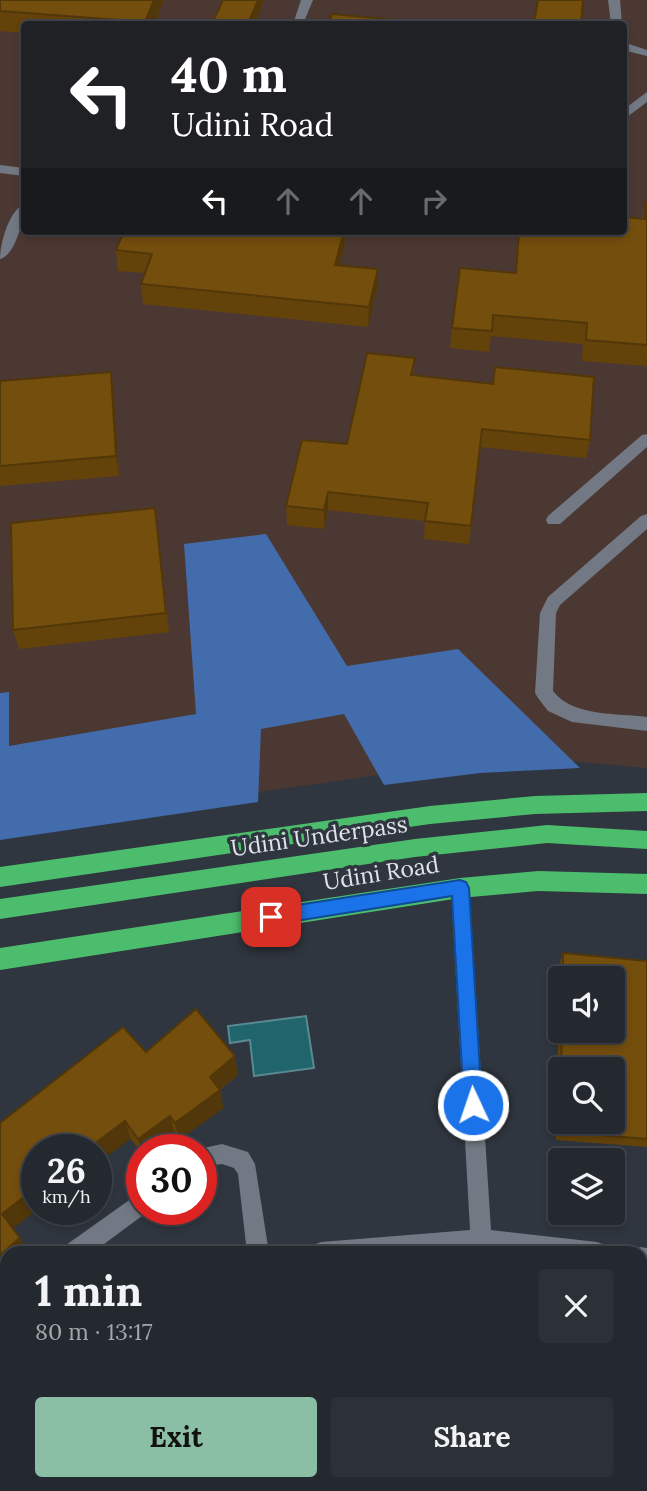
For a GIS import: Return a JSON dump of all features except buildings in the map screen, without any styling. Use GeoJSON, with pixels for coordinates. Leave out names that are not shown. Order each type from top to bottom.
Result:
{"type":"FeatureCollection","features":[{"type":"Feature","properties":{"kind":"highway"},"geometry":{"type":"LineString","coordinates":[[0,877],[430,815],[535,805],[647,802]]}},
{"type":"Feature","properties":{"kind":"highway","name":"Udini Underpass"},"geometry":{"type":"LineString","coordinates":[[0,909],[415,848],[547,834],[647,840]]}},
{"type":"Feature","properties":{"kind":"highway","name":"Udini Road"},"geometry":{"type":"LineString","coordinates":[[0,958],[460,888],[538,881],[647,884]]}},
{"type":"Feature","properties":{"kind":"street"},"geometry":{"type":"LineString","coordinates":[[299,21],[307,0]]}},
{"type":"Feature","properties":{"kind":"street"},"geometry":{"type":"LineString","coordinates":[[614,0],[617,21]]}},
{"type":"Feature","properties":{"kind":"street"},"geometry":{"type":"LineString","coordinates":[[627,47],[647,53]]}},
{"type":"Feature","properties":{"kind":"street"},"geometry":{"type":"LineString","coordinates":[[627,113],[647,96]]}},
{"type":"Feature","properties":{"kind":"street"},"geometry":{"type":"LineString","coordinates":[[0,169],[21,172]]}},
{"type":"Feature","properties":{"kind":"street"},"geometry":{"type":"LineString","coordinates":[[1,255],[21,214]]}},
{"type":"Feature","properties":{"kind":"street"},"geometry":{"type":"LineString","coordinates":[[554,520],[647,439]]}},
{"type":"Feature","properties":{"kind":"street"},"geometry":{"type":"LineString","coordinates":[[646,522],[554,601],[548,613],[544,692],[554,706],[572,715],[647,724]]}},
{"type":"Feature","properties":{"kind":"street"},"geometry":{"type":"LineString","coordinates":[[460,888],[481,1240]]}},
{"type":"Feature","properties":{"kind":"street"},"geometry":{"type":"LineString","coordinates":[[217,1155],[241,1158],[248,1171],[257,1246]]}},
{"type":"Feature","properties":{"kind":"street"},"geometry":{"type":"LineString","coordinates":[[83,1246],[126,1214]]}},
{"type":"Feature","properties":{"kind":"street"},"geometry":{"type":"LineString","coordinates":[[407,1246],[481,1240],[535,1246]]}},
{"type":"Feature","properties":{"kind":"shaded area"},"geometry":{"type":"Polygon","coordinates":[[[0,0],[647,0],[647,768],[513,756],[0,829],[0,0]]]}},
{"type":"Feature","properties":{"kind":"shaded area"},"geometry":{"type":"Polygon","coordinates":[[[266,534],[347,666],[458,649],[580,768],[480,773],[384,785],[344,714],[261,729],[258,802],[0,840],[0,693],[9,692],[9,746],[196,714],[184,544],[266,534]]]}},
{"type":"Feature","properties":{"kind":"shaded area"},"geometry":{"type":"Polygon","coordinates":[[[306,1016],[314,1068],[254,1076],[250,1040],[230,1043],[228,1026],[306,1016]]]}},
{"type":"Feature","properties":{"kind":"route"},"geometry":{"type":"LineString","coordinates":[[271,917],[460,888],[473,1105]]}}]}
